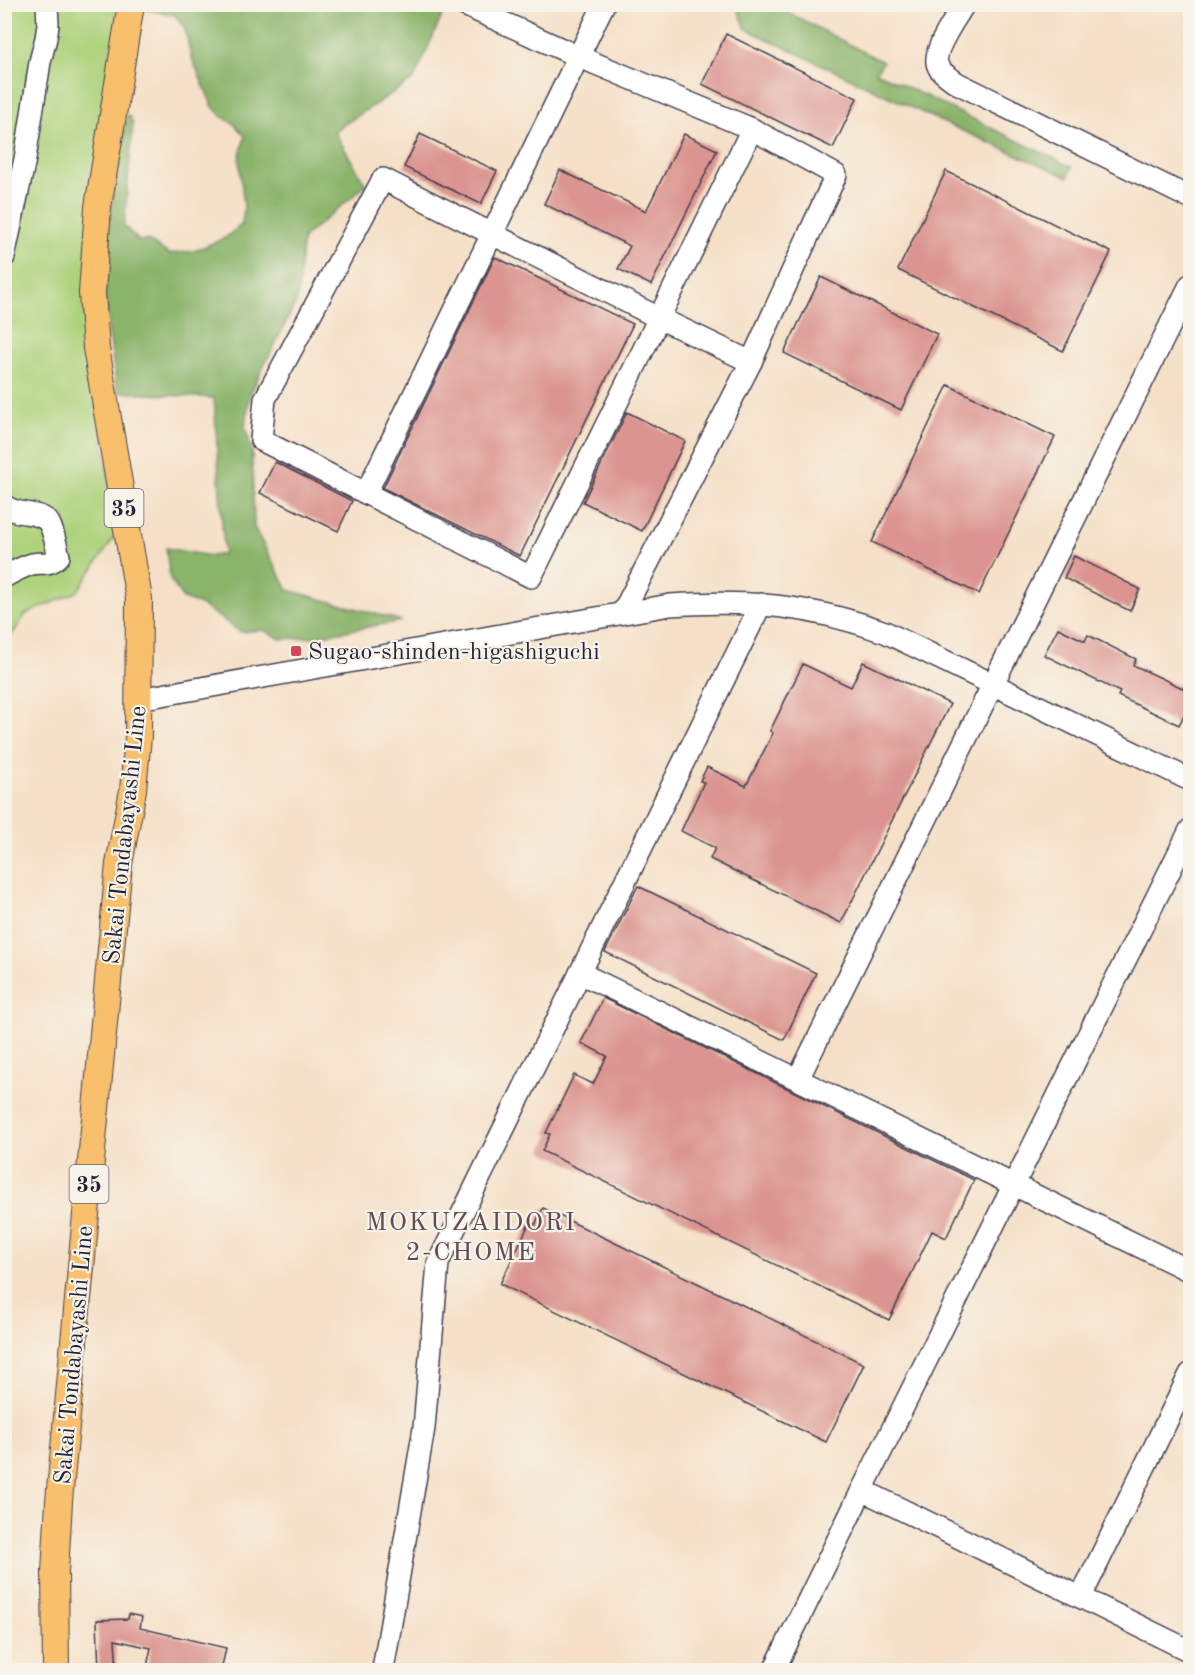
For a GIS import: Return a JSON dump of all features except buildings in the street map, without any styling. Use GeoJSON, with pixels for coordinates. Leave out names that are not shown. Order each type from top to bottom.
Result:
{"type":"FeatureCollection","features":[{"type":"Feature","properties":{"kind":"main road","name":"Sakai Tondabayashi Line"},"geometry":{"type":"LineString","coordinates":[[56,1671],[55,1572],[59,1501],[119,864],[134,790],[139,699],[139,599],[96,348],[92,293],[98,207],[131,4]]}},
{"type":"Feature","properties":{"kind":"street"},"geometry":{"type":"LineString","coordinates":[[4,257],[25,159],[40,62],[46,38],[47,4]]}},
{"type":"Feature","properties":{"kind":"street"},"geometry":{"type":"LineString","coordinates":[[462,4],[578,56],[752,129],[836,175],[752,362],[623,612]]}},
{"type":"Feature","properties":{"kind":"street"},"geometry":{"type":"LineString","coordinates":[[366,493],[604,4]]}},
{"type":"Feature","properties":{"kind":"street"},"geometry":{"type":"LineString","coordinates":[[964,4],[938,50],[936,59],[939,68],[945,74],[957,83],[1191,198]]}},
{"type":"Feature","properties":{"kind":"street"},"geometry":{"type":"LineString","coordinates":[[752,129],[658,318],[531,577],[261,440],[265,399],[383,179],[658,318],[752,362]]}},
{"type":"Feature","properties":{"kind":"street"},"geometry":{"type":"LineString","coordinates":[[798,1079],[1191,285]]}},
{"type":"Feature","properties":{"kind":"street"},"geometry":{"type":"LineString","coordinates":[[4,505],[18,514],[41,516],[48,522],[59,556],[46,564],[34,563],[4,576]]}},
{"type":"Feature","properties":{"kind":"street"},"geometry":{"type":"LineString","coordinates":[[139,699],[623,612],[670,605],[761,604],[803,608],[859,622],[909,642],[1191,780]]}},
{"type":"Feature","properties":{"kind":"street"},"geometry":{"type":"LineString","coordinates":[[383,1671],[423,1428],[435,1275],[438,1263],[761,604]]}},
{"type":"Feature","properties":{"kind":"street"},"geometry":{"type":"LineString","coordinates":[[774,1671],[1191,830]]}},
{"type":"Feature","properties":{"kind":"street"},"geometry":{"type":"LineString","coordinates":[[580,973],[1191,1271]]}},
{"type":"Feature","properties":{"kind":"street"},"geometry":{"type":"LineString","coordinates":[[1081,1597],[1191,1374]]}},
{"type":"Feature","properties":{"kind":"street"},"geometry":{"type":"LineString","coordinates":[[862,1490],[1191,1651]]}},
{"type":"Feature","properties":{"kind":"green space"},"geometry":{"type":"Polygon","coordinates":[[[433,4],[445,9],[414,79],[334,131],[366,185],[303,238],[297,300],[250,394],[245,426],[252,450],[254,527],[288,590],[402,621],[311,637],[281,639],[263,630],[241,632],[201,605],[183,599],[170,579],[166,548],[210,556],[224,554],[214,398],[117,392],[108,325],[105,274],[109,222],[127,115],[131,118],[133,125],[124,226],[139,241],[147,240],[169,254],[194,251],[225,238],[242,224],[244,207],[239,159],[245,136],[233,123],[221,116],[212,105],[191,56],[185,29],[175,15],[144,9],[145,5],[433,4]]]}},
{"type":"Feature","properties":{"kind":"green space"},"geometry":{"type":"Polygon","coordinates":[[[5,5],[121,5],[85,308],[116,535],[77,592],[26,614],[5,645],[5,5]]]}},
{"type":"Feature","properties":{"kind":"green space"},"geometry":{"type":"Polygon","coordinates":[[[736,5],[774,5],[883,62],[876,72],[1072,167],[1068,177],[940,121],[746,29],[736,5]]]}},
{"type":"Feature","properties":{"kind":"place","name":"Sugao-shinden-higashiguchi"},"geometry":{"type":"Point","coordinates":[296,651]}},
{"type":"Feature","properties":{"kind":"district","name":"MOKUZAIDORI 2-CHOME"},"geometry":{"type":"Point","coordinates":[471,1236]}}]}
